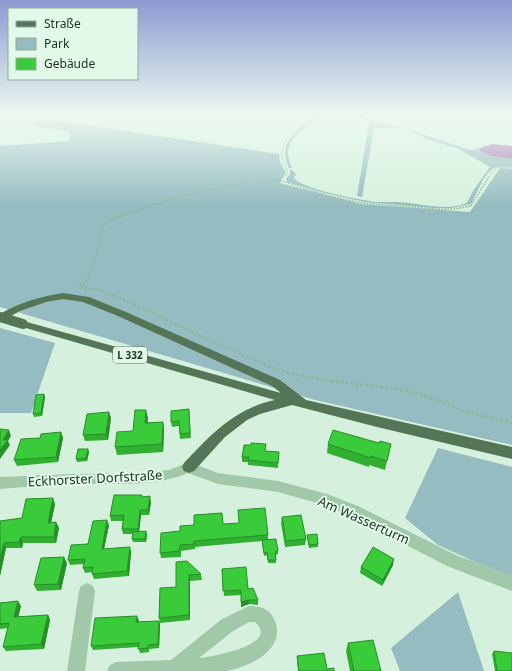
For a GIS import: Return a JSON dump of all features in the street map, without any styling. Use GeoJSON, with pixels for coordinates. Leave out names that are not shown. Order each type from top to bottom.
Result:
{"type":"FeatureCollection","features":[{"type":"Feature","properties":{"kind":"main road"},"geometry":{"type":"LineString","coordinates":[[0,318],[30,303],[63,296],[85,299],[276,383],[307,405]]}},
{"type":"Feature","properties":{"kind":"main road","name":"L 332"},"geometry":{"type":"LineString","coordinates":[[0,318],[307,405],[512,453]]}},
{"type":"Feature","properties":{"kind":"main road"},"geometry":{"type":"LineString","coordinates":[[189,468],[224,429],[235,420],[274,404],[294,401]]}},
{"type":"Feature","properties":{"kind":"street","name":"Eckhorster Dorfstraße"},"geometry":{"type":"LineString","coordinates":[[0,483],[72,479],[140,478],[170,475],[189,468]]}},
{"type":"Feature","properties":{"kind":"street","name":"Am Wasserturm"},"geometry":{"type":"LineString","coordinates":[[189,468],[207,477],[228,481],[272,485],[327,500],[427,548],[494,578],[512,583]]}},
{"type":"Feature","properties":{"kind":"street"},"geometry":{"type":"LineString","coordinates":[[76,671],[87,591]]}},
{"type":"Feature","properties":{"kind":"street"},"geometry":{"type":"LineString","coordinates":[[116,671],[175,668],[208,666],[244,657],[262,647],[269,637],[270,630],[266,620],[257,614],[246,615],[236,620],[203,644],[175,668]]}},
{"type":"Feature","properties":{"kind":"path"},"geometry":{"type":"LineString","coordinates":[[279,180],[284,178],[288,173],[281,155],[284,144]]}},
{"type":"Feature","properties":{"kind":"path"},"geometry":{"type":"LineString","coordinates":[[63,296],[86,282],[96,256],[102,226],[107,222],[148,207],[218,188],[261,181],[279,180],[329,196],[362,203],[454,209],[471,206],[491,173],[497,168],[512,168]]}},
{"type":"Feature","properties":{"kind":"path"},"geometry":{"type":"LineString","coordinates":[[81,286],[92,288],[116,297],[208,340],[276,369],[310,378],[407,391],[432,396],[462,410],[512,423]]}},
{"type":"Feature","properties":{"kind":"green space"},"geometry":{"type":"Polygon","coordinates":[[[23,144],[214,144],[279,154],[280,162],[286,173],[282,177],[280,183],[361,204],[470,212],[500,168],[512,169],[512,445],[315,400],[0,307],[0,146],[23,144]]]}},
{"type":"Feature","properties":{"kind":"green space"},"geometry":{"type":"Polygon","coordinates":[[[287,144],[290,144],[288,149],[292,168],[289,168],[285,150],[287,144]]]}},
{"type":"Feature","properties":{"kind":"green space"},"geometry":{"type":"Polygon","coordinates":[[[365,144],[371,144],[362,197],[357,196],[365,144]]]}},
{"type":"Feature","properties":{"kind":"green space"},"geometry":{"type":"Polygon","coordinates":[[[445,144],[452,144],[472,150],[480,148],[480,151],[491,156],[512,159],[512,167],[496,167],[492,169],[484,178],[471,204],[451,208],[365,202],[328,194],[287,182],[286,178],[290,175],[290,170],[292,170],[296,174],[294,178],[308,186],[319,190],[376,202],[397,202],[442,207],[459,206],[467,203],[473,191],[490,167],[459,149],[445,144]]]}},
{"type":"Feature","properties":{"kind":"green space"},"geometry":{"type":"Polygon","coordinates":[[[0,328],[55,343],[31,413],[0,413],[0,328]]]}},
{"type":"Feature","properties":{"kind":"green space"},"geometry":{"type":"Polygon","coordinates":[[[438,448],[512,467],[512,579],[438,545],[405,518],[438,448]]]}},
{"type":"Feature","properties":{"kind":"green space"},"geometry":{"type":"Polygon","coordinates":[[[458,592],[484,671],[400,671],[391,648],[458,592]]]}},
{"type":"Feature","properties":{"kind":"shaded area"},"geometry":{"type":"Polygon","coordinates":[[[491,144],[512,146],[512,159],[491,156],[480,151],[480,148],[491,144]]]}},
{"type":"Feature","properties":{"kind":"building"},"geometry":{"type":"Polygon","coordinates":[[[44,394],[41,413],[33,414],[36,395],[44,394]]]}},
{"type":"Feature","properties":{"kind":"building"},"geometry":{"type":"Polygon","coordinates":[[[189,409],[190,433],[180,434],[179,421],[171,422],[171,411],[189,409]]]}},
{"type":"Feature","properties":{"kind":"building"},"geometry":{"type":"Polygon","coordinates":[[[135,410],[146,410],[145,423],[163,422],[162,444],[115,447],[117,432],[133,431],[135,410]]]}},
{"type":"Feature","properties":{"kind":"building"},"geometry":{"type":"Polygon","coordinates":[[[109,412],[106,434],[83,435],[87,414],[109,412]]]}},
{"type":"Feature","properties":{"kind":"building"},"geometry":{"type":"Polygon","coordinates":[[[0,429],[9,430],[3,440],[8,440],[0,450],[0,429]]]}},
{"type":"Feature","properties":{"kind":"building"},"geometry":{"type":"Polygon","coordinates":[[[333,430],[379,443],[380,441],[391,444],[387,461],[371,456],[371,458],[328,444],[333,430]]]}},
{"type":"Feature","properties":{"kind":"building"},"geometry":{"type":"Polygon","coordinates":[[[61,432],[56,457],[14,460],[21,439],[40,438],[41,434],[61,432]]]}},
{"type":"Feature","properties":{"kind":"building"},"geometry":{"type":"Polygon","coordinates":[[[251,443],[266,444],[265,451],[279,452],[278,463],[248,460],[249,457],[242,457],[244,445],[251,445],[251,443]]]}},
{"type":"Feature","properties":{"kind":"building"},"geometry":{"type":"Polygon","coordinates":[[[78,449],[88,449],[86,458],[76,459],[78,449]]]}},
{"type":"Feature","properties":{"kind":"building"},"geometry":{"type":"Polygon","coordinates":[[[114,495],[142,495],[142,497],[150,496],[148,510],[140,510],[138,529],[122,529],[124,515],[110,516],[114,495]]]}},
{"type":"Feature","properties":{"kind":"building"},"geometry":{"type":"Polygon","coordinates":[[[53,498],[48,523],[56,522],[54,537],[21,537],[19,542],[4,543],[0,558],[0,521],[22,518],[26,499],[53,498]]]}},
{"type":"Feature","properties":{"kind":"building"},"geometry":{"type":"Polygon","coordinates":[[[265,508],[268,535],[194,541],[194,544],[180,545],[180,551],[160,553],[161,533],[180,531],[180,526],[194,525],[194,515],[222,513],[223,524],[239,523],[238,510],[265,508]]]}},
{"type":"Feature","properties":{"kind":"building"},"geometry":{"type":"Polygon","coordinates":[[[301,515],[306,539],[286,541],[282,517],[301,515]]]}},
{"type":"Feature","properties":{"kind":"building"},"geometry":{"type":"Polygon","coordinates":[[[107,520],[102,549],[130,547],[127,571],[92,574],[93,567],[83,568],[85,559],[68,560],[71,545],[88,544],[93,521],[107,520]]]}},
{"type":"Feature","properties":{"kind":"building"},"geometry":{"type":"Polygon","coordinates":[[[146,531],[145,539],[132,539],[133,532],[146,531]]]}},
{"type":"Feature","properties":{"kind":"building"},"geometry":{"type":"Polygon","coordinates":[[[317,534],[318,544],[309,545],[307,535],[317,534]]]}},
{"type":"Feature","properties":{"kind":"building"},"geometry":{"type":"Polygon","coordinates":[[[276,539],[278,551],[275,552],[276,560],[268,560],[267,552],[264,553],[262,540],[276,539]]]}},
{"type":"Feature","properties":{"kind":"building"},"geometry":{"type":"Polygon","coordinates":[[[373,547],[394,559],[383,580],[361,567],[373,547]]]}},
{"type":"Feature","properties":{"kind":"building"},"geometry":{"type":"Polygon","coordinates":[[[64,557],[58,584],[34,585],[41,558],[64,557]]]}},
{"type":"Feature","properties":{"kind":"building"},"geometry":{"type":"Polygon","coordinates":[[[187,561],[201,574],[189,575],[189,615],[159,618],[160,588],[176,587],[176,562],[187,561]]]}},
{"type":"Feature","properties":{"kind":"building"},"geometry":{"type":"Polygon","coordinates":[[[246,567],[248,589],[253,588],[258,600],[241,602],[241,590],[223,591],[222,569],[246,567]]]}},
{"type":"Feature","properties":{"kind":"building"},"geometry":{"type":"Polygon","coordinates":[[[18,601],[14,617],[48,615],[41,644],[3,647],[9,623],[0,624],[0,603],[18,601]]]}},
{"type":"Feature","properties":{"kind":"building"},"geometry":{"type":"Polygon","coordinates":[[[137,616],[136,622],[159,621],[158,644],[148,645],[148,648],[138,649],[139,643],[91,646],[95,618],[137,616]]]}},
{"type":"Feature","properties":{"kind":"building"},"geometry":{"type":"Polygon","coordinates":[[[373,640],[381,671],[354,671],[348,643],[373,640]]]}},
{"type":"Feature","properties":{"kind":"building"},"geometry":{"type":"Polygon","coordinates":[[[494,651],[512,653],[512,671],[497,671],[494,651]]]}},
{"type":"Feature","properties":{"kind":"building"},"geometry":{"type":"Polygon","coordinates":[[[324,653],[327,669],[334,668],[334,671],[299,671],[297,656],[324,653]]]}}]}
